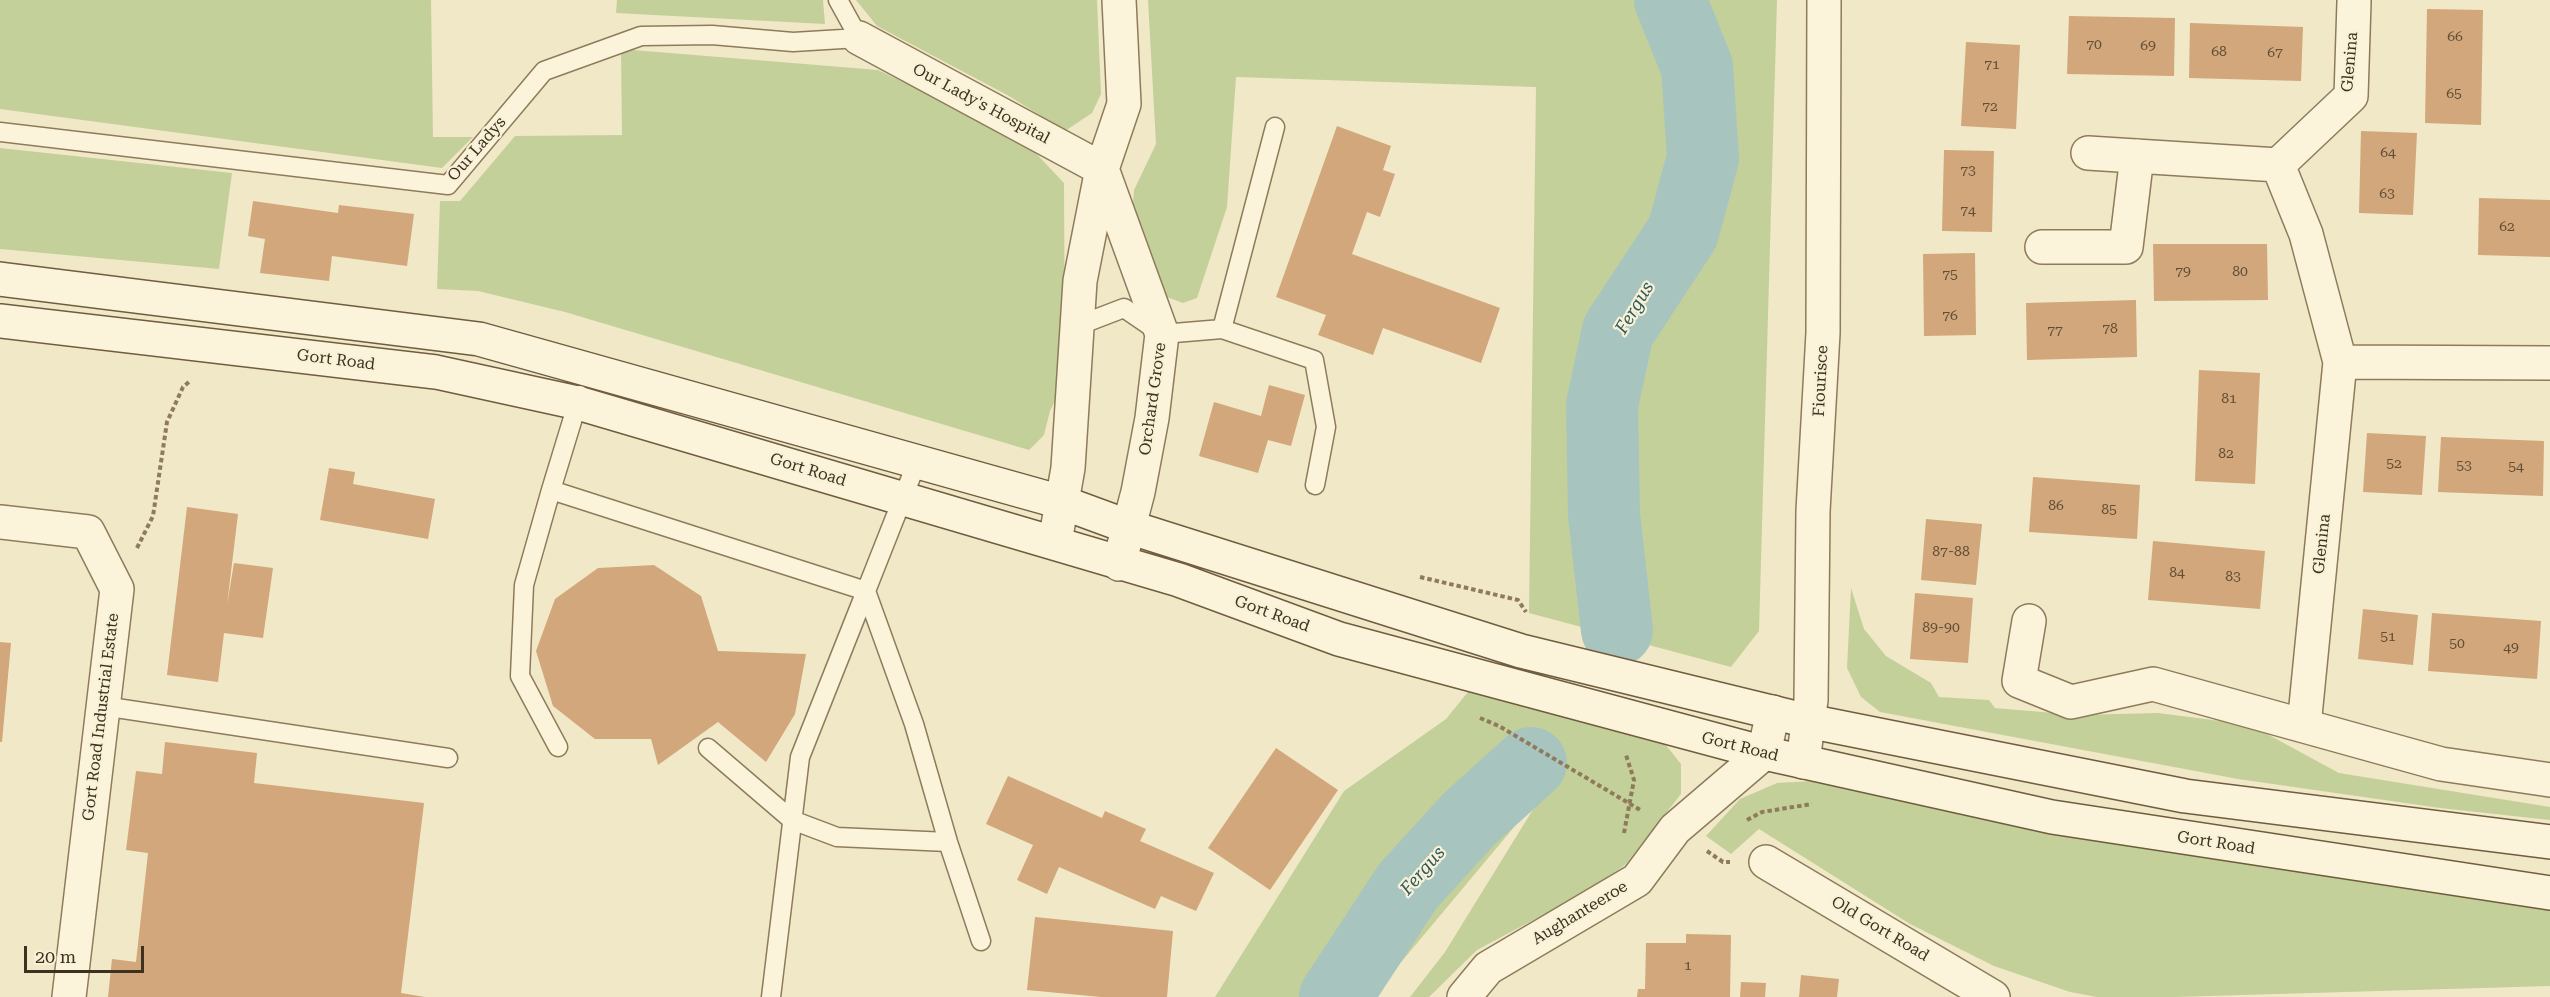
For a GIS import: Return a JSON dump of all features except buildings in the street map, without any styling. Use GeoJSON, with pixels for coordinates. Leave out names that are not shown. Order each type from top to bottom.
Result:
{"type":"FeatureCollection","features":[{"type":"Feature","properties":{"kind":"street"},"geometry":{"type":"LineString","coordinates":[[1055,542],[1068,468],[1080,281],[1102,170],[1124,104],[1119,0]]}},
{"type":"Feature","properties":{"kind":"street","name":"Fiourisce"},"geometry":{"type":"LineString","coordinates":[[1803,762],[1811,700],[1813,511],[1824,333],[1824,0]]}},
{"type":"Feature","properties":{"kind":"street","name":"Glenina"},"geometry":{"type":"LineString","coordinates":[[2304,726],[2340,362],[2306,234],[2278,165],[2351,96],[2354,2]]}},
{"type":"Feature","properties":{"kind":"street","name":"Our Lady's Hospital"},"geometry":{"type":"LineString","coordinates":[[860,38],[1102,170]]}},
{"type":"Feature","properties":{"kind":"street"},"geometry":{"type":"LineString","coordinates":[[2088,153],[2278,165]]}},
{"type":"Feature","properties":{"kind":"street"},"geometry":{"type":"LineString","coordinates":[[2042,247],[2126,248],[2137,156]]}},
{"type":"Feature","properties":{"kind":"street","name":"Orchard Grove"},"geometry":{"type":"LineString","coordinates":[[1102,170],[1162,334],[1152,418],[1119,564]]}},
{"type":"Feature","properties":{"kind":"street"},"geometry":{"type":"LineString","coordinates":[[0,279],[479,339],[586,367],[1061,502],[1129,527],[1521,651],[1808,721],[2185,795],[2550,842]]}},
{"type":"Feature","properties":{"kind":"street","name":"Gort Road"},"geometry":{"type":"LineString","coordinates":[[0,321],[215,344],[436,372],[578,403],[1179,580],[1340,639],[1608,713],[1764,753],[2052,817],[2550,893]]}},
{"type":"Feature","properties":{"kind":"street"},"geometry":{"type":"LineString","coordinates":[[2340,362],[2550,363]]}},
{"type":"Feature","properties":{"kind":"street","name":"Gort Road Industrial Estate"},"geometry":{"type":"LineString","coordinates":[[0,522],[88,532],[117,589],[69,997]]}},
{"type":"Feature","properties":{"kind":"street"},"geometry":{"type":"LineString","coordinates":[[2030,621],[2019,681],[2071,702],[2153,684],[2442,764],[2550,780]]}},
{"type":"Feature","properties":{"kind":"street"},"geometry":{"type":"LineString","coordinates":[[1764,753],[1773,712]]}},
{"type":"Feature","properties":{"kind":"street","name":"Aughanteeroe"},"geometry":{"type":"LineString","coordinates":[[1464,997],[1488,968],[1637,880],[1675,829],[1764,753]]}},
{"type":"Feature","properties":{"kind":"street","name":"Old Gort Road"},"geometry":{"type":"LineString","coordinates":[[1766,862],[1993,997]]}},
{"type":"Feature","properties":{"kind":"lane"},"geometry":{"type":"LineString","coordinates":[[838,0],[860,38]]}},
{"type":"Feature","properties":{"kind":"lane","name":"Our Ladys"},"geometry":{"type":"LineString","coordinates":[[0,132],[448,185],[544,71],[630,39],[641,36],[712,35],[793,42],[860,38]]}},
{"type":"Feature","properties":{"kind":"lane"},"geometry":{"type":"LineString","coordinates":[[1222,329],[1275,127]]}},
{"type":"Feature","properties":{"kind":"lane"},"geometry":{"type":"LineString","coordinates":[[1077,326],[1124,309],[1162,334],[1222,329],[1314,360],[1326,427],[1315,485]]}},
{"type":"Feature","properties":{"kind":"lane"},"geometry":{"type":"LineString","coordinates":[[558,747],[520,676],[524,585],[578,403],[586,367]]}},
{"type":"Feature","properties":{"kind":"lane"},"geometry":{"type":"LineString","coordinates":[[771,997],[800,757],[917,462]]}},
{"type":"Feature","properties":{"kind":"lane"},"geometry":{"type":"LineString","coordinates":[[551,490],[866,591]]}},
{"type":"Feature","properties":{"kind":"lane"},"geometry":{"type":"LineString","coordinates":[[866,591],[914,724],[948,842],[981,941]]}},
{"type":"Feature","properties":{"kind":"lane"},"geometry":{"type":"LineString","coordinates":[[103,706],[448,758]]}},
{"type":"Feature","properties":{"kind":"lane"},"geometry":{"type":"LineString","coordinates":[[708,748],[792,820],[837,837],[948,842]]}},
{"type":"Feature","properties":{"kind":"path"},"geometry":{"type":"LineString","coordinates":[[117,589],[153,516],[167,422],[183,387],[212,362],[215,344]]}},
{"type":"Feature","properties":{"kind":"path"},"geometry":{"type":"LineString","coordinates":[[1608,713],[1634,780],[1623,838]]}},
{"type":"Feature","properties":{"kind":"path"},"geometry":{"type":"LineString","coordinates":[[1741,823],[1762,812],[1815,804]]}},
{"type":"Feature","properties":{"kind":"path"},"geometry":{"type":"LineString","coordinates":[[1707,851],[1715,844]]}},
{"type":"Feature","properties":{"kind":"green space"},"geometry":{"type":"Polygon","coordinates":[[[0,0],[431,0],[433,137],[473,137],[442,168],[0,109],[0,0]]]}},
{"type":"Feature","properties":{"kind":"green space"},"geometry":{"type":"Polygon","coordinates":[[[617,0],[823,0],[825,24],[616,13],[617,0]]]}},
{"type":"Feature","properties":{"kind":"green space"},"geometry":{"type":"Polygon","coordinates":[[[856,0],[1097,0],[1101,94],[1092,113],[1065,131],[1009,96],[877,26],[856,0]]]}},
{"type":"Feature","properties":{"kind":"green space"},"geometry":{"type":"Polygon","coordinates":[[[1148,0],[1777,0],[1759,631],[1731,667],[1529,613],[1536,87],[1236,77],[1227,207],[1197,298],[1183,303],[1164,296],[1132,215],[1134,190],[1156,144],[1148,0]]]}},
{"type":"Feature","properties":{"kind":"green space"},"geometry":{"type":"Polygon","coordinates":[[[621,49],[878,70],[994,125],[1027,144],[1064,183],[1065,380],[1050,411],[1044,435],[1029,450],[565,312],[478,291],[437,289],[440,201],[460,201],[515,136],[622,135],[621,49]]]}},
{"type":"Feature","properties":{"kind":"green space"},"geometry":{"type":"Polygon","coordinates":[[[0,148],[232,173],[219,269],[0,249],[0,148]]]}},
{"type":"Feature","properties":{"kind":"green space"},"geometry":{"type":"Polygon","coordinates":[[[1851,588],[1864,629],[1886,656],[1931,683],[1939,697],[1989,700],[1995,708],[2078,715],[2158,713],[2236,723],[2267,734],[2339,773],[2550,807],[2550,820],[2440,808],[2238,779],[1880,712],[1861,697],[1847,668],[1851,588]]]}},
{"type":"Feature","properties":{"kind":"green space"},"geometry":{"type":"Polygon","coordinates":[[[1472,687],[1661,739],[1681,764],[1681,794],[1626,864],[1597,886],[1477,950],[1429,997],[1410,997],[1445,952],[1545,790],[1372,997],[1215,997],[1344,791],[1446,719],[1472,687]]]}},
{"type":"Feature","properties":{"kind":"green space"},"geometry":{"type":"Polygon","coordinates":[[[1830,780],[2550,902],[2550,986],[2175,997],[2097,997],[2070,992],[1994,966],[1910,924],[1759,829],[1731,854],[1706,836],[1740,799],[1777,783],[1830,780]]]}},
{"type":"Feature","properties":{"kind":"waterway","name":"Fergus"},"geometry":{"type":"LineString","coordinates":[[1617,630],[1604,515],[1602,405],[1618,331],[1683,232],[1703,158],[1697,67],[1670,0]]}},
{"type":"Feature","properties":{"kind":"waterway","name":"Fergus"},"geometry":{"type":"LineString","coordinates":[[1335,997],[1408,886],[1469,819],[1531,763]]}}]}
